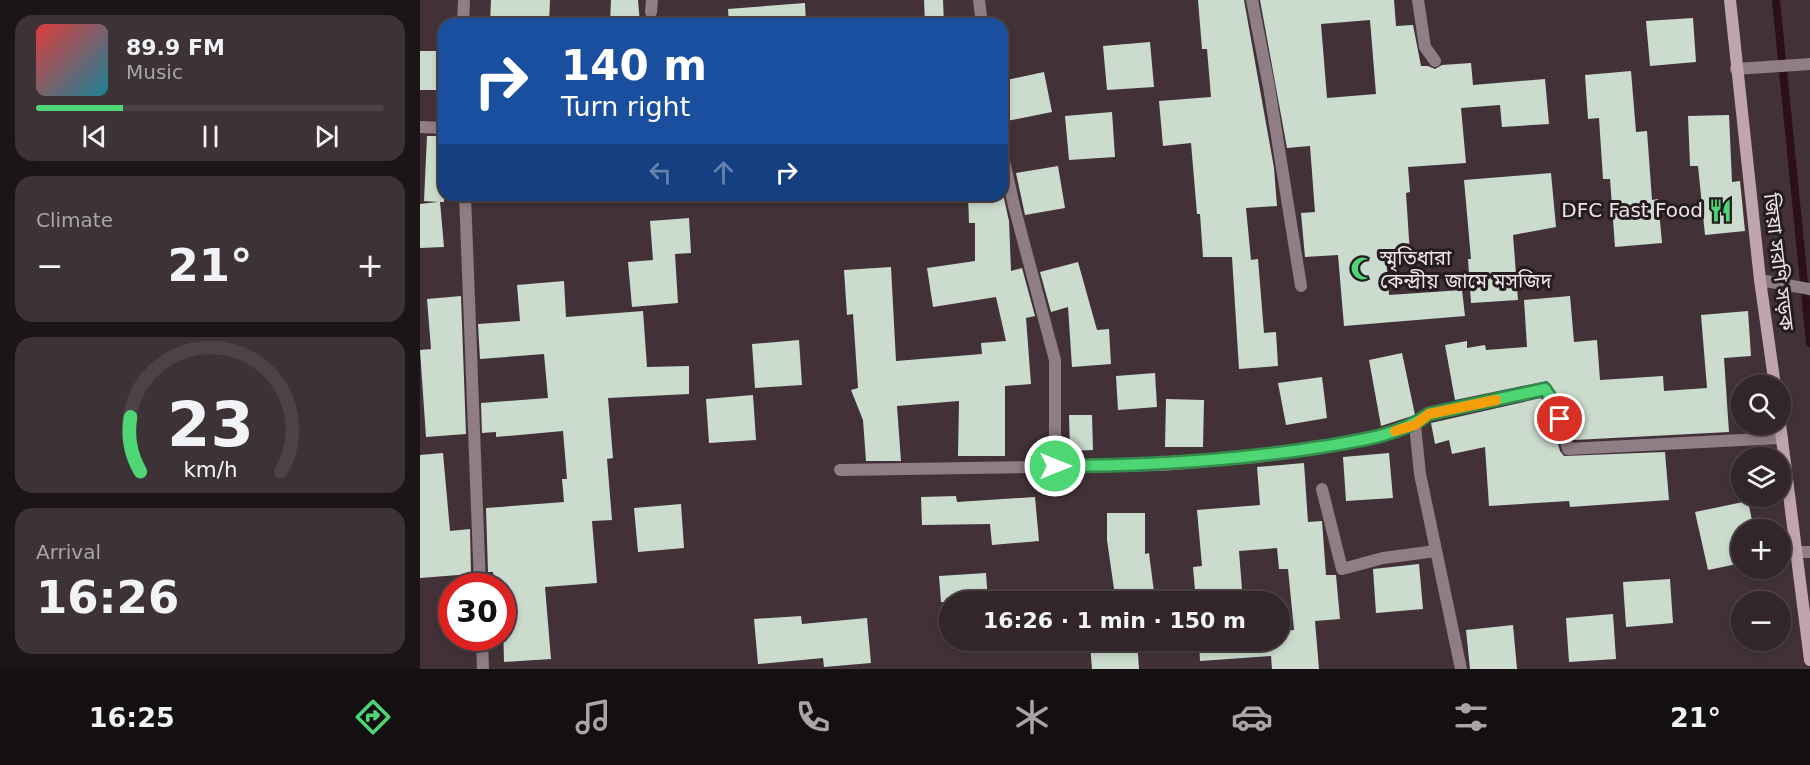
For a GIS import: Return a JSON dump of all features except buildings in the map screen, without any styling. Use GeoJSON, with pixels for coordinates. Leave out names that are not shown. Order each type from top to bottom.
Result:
{"type":"FeatureCollection","features":[{"type":"Feature","properties":{"kind":"main road","name":"জিয়া সরণি সড়ক"},"geometry":{"type":"LineString","coordinates":[[1730,0],[1760,280],[1773,375]]}},
{"type":"Feature","properties":{"kind":"main road"},"geometry":{"type":"LineString","coordinates":[[1782,435],[1804,552],[1810,660]]}},
{"type":"Feature","properties":{"kind":"street"},"geometry":{"type":"LineString","coordinates":[[463,18],[464,0]]}},
{"type":"Feature","properties":{"kind":"street"},"geometry":{"type":"LineString","coordinates":[[979,0],[981,18]]}},
{"type":"Feature","properties":{"kind":"street"},"geometry":{"type":"LineString","coordinates":[[1252,0],[1269,87],[1301,286]]}},
{"type":"Feature","properties":{"kind":"street"},"geometry":{"type":"LineString","coordinates":[[1418,0],[1425,47],[1435,61]]}},
{"type":"Feature","properties":{"kind":"street"},"geometry":{"type":"LineString","coordinates":[[1736,69],[1810,64]]}},
{"type":"Feature","properties":{"kind":"street"},"geometry":{"type":"LineString","coordinates":[[420,127],[438,128]]}},
{"type":"Feature","properties":{"kind":"street"},"geometry":{"type":"LineString","coordinates":[[1008,179],[1055,360],[1055,466]]}},
{"type":"Feature","properties":{"kind":"street"},"geometry":{"type":"LineString","coordinates":[[465,201],[480,573]]}},
{"type":"Feature","properties":{"kind":"street"},"geometry":{"type":"LineString","coordinates":[[1760,280],[1810,289]]}},
{"type":"Feature","properties":{"kind":"street"},"geometry":{"type":"LineString","coordinates":[[840,470],[1162,465],[1257,457],[1357,441],[1415,425],[1429,414],[1545,389],[1556,406],[1568,449],[1782,438]]}},
{"type":"Feature","properties":{"kind":"street"},"geometry":{"type":"LineString","coordinates":[[1415,425],[1420,474],[1461,669]]}},
{"type":"Feature","properties":{"kind":"street"},"geometry":{"type":"LineString","coordinates":[[1322,489],[1342,569],[1383,558],[1436,551]]}},
{"type":"Feature","properties":{"kind":"street"},"geometry":{"type":"LineString","coordinates":[[482,651],[483,669]]}},
{"type":"Feature","properties":{"kind":"waterway"},"geometry":{"type":"LineString","coordinates":[[1776,0],[1810,343]]}},
{"type":"Feature","properties":{"kind":"slow traffic"},"geometry":{"type":"LineString","coordinates":[[1395,431],[1415,425],[1429,414],[1496,400]]}},
{"type":"Feature","properties":{"kind":"place","name":"DFC Fast Food"},"geometry":{"type":"Point","coordinates":[1721,210]}},
{"type":"Feature","properties":{"kind":"place","name":"স্মৃতিধারা কেন্দ্রীয় জামে মসজিদ"},"geometry":{"type":"Point","coordinates":[1362,269]}},
{"type":"Feature","properties":{"kind":"route"},"geometry":{"type":"LineString","coordinates":[[1055,466],[1162,465],[1257,457],[1357,441],[1415,425],[1429,414],[1545,389],[1556,406],[1560,419]]}}]}
